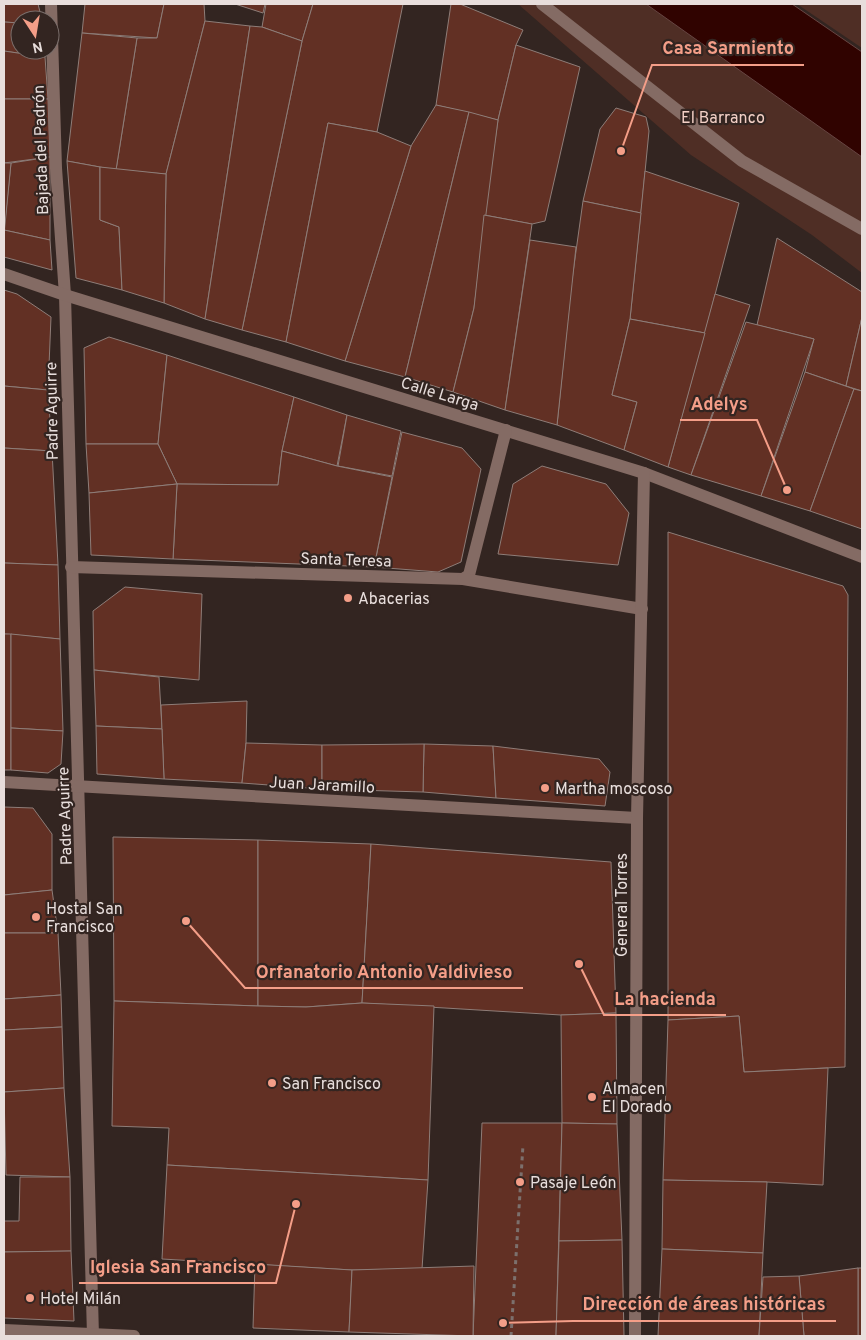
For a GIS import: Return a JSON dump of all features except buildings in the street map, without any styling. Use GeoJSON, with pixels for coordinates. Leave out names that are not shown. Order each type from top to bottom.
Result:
{"type":"FeatureCollection","features":[{"type":"Feature","properties":{"kind":"street","name":"Bajada del Padrón"},"geometry":{"type":"LineString","coordinates":[[51,4],[56,168],[65,295]]}},
{"type":"Feature","properties":{"kind":"street"},"geometry":{"type":"LineString","coordinates":[[542,4],[742,161],[862,229]]}},
{"type":"Feature","properties":{"kind":"street","name":"Calle Larga"},"geometry":{"type":"LineString","coordinates":[[4,274],[65,295],[644,473],[862,557]]}},
{"type":"Feature","properties":{"kind":"street","name":"Padre Aguirre"},"geometry":{"type":"LineString","coordinates":[[65,295],[71,567],[80,786],[93,1336]]}},
{"type":"Feature","properties":{"kind":"street"},"geometry":{"type":"LineString","coordinates":[[463,579],[469,574],[506,430]]}},
{"type":"Feature","properties":{"kind":"street","name":"General Torres"},"geometry":{"type":"LineString","coordinates":[[635,1336],[637,818],[644,473]]}},
{"type":"Feature","properties":{"kind":"street","name":"Santa Teresa"},"geometry":{"type":"LineString","coordinates":[[71,567],[463,579],[642,609]]}},
{"type":"Feature","properties":{"kind":"street","name":"Juan Jaramillo"},"geometry":{"type":"LineString","coordinates":[[4,782],[637,818]]}},
{"type":"Feature","properties":{"kind":"street"},"geometry":{"type":"LineString","coordinates":[[4,1330],[93,1336],[134,1336]]}},
{"type":"Feature","properties":{"kind":"path"},"geometry":{"type":"LineString","coordinates":[[511,1336],[523,1145]]}},
{"type":"Feature","properties":{"kind":"green space","name":"El Barranco"},"geometry":{"type":"Polygon","coordinates":[[[518,4],[646,4],[862,154],[862,273],[812,235],[691,155],[518,4]]]}},
{"type":"Feature","properties":{"kind":"green space"},"geometry":{"type":"Polygon","coordinates":[[[797,4],[862,4],[862,48],[797,4]]]}},
{"type":"Feature","properties":{"kind":"shaded area"},"geometry":{"type":"Polygon","coordinates":[[[646,4],[792,4],[862,52],[862,157],[646,4]]]}},
{"type":"Feature","properties":{"kind":"place","name":"Casa Sarmiento"},"geometry":{"type":"Point","coordinates":[621,151]}},
{"type":"Feature","properties":{"kind":"place","name":"Adelys"},"geometry":{"type":"Point","coordinates":[787,490]}},
{"type":"Feature","properties":{"kind":"place","name":"Abacerias"},"geometry":{"type":"Point","coordinates":[348,598]}},
{"type":"Feature","properties":{"kind":"place","name":"Martha moscoso"},"geometry":{"type":"Point","coordinates":[545,788]}},
{"type":"Feature","properties":{"kind":"place","name":"Hostal San Francisco"},"geometry":{"type":"Point","coordinates":[36,917]}},
{"type":"Feature","properties":{"kind":"place","name":"Orfanatorio Antonio Valdivieso"},"geometry":{"type":"Point","coordinates":[186,921]}},
{"type":"Feature","properties":{"kind":"place","name":"La hacienda"},"geometry":{"type":"Point","coordinates":[579,964]}},
{"type":"Feature","properties":{"kind":"place","name":"San Francisco"},"geometry":{"type":"Point","coordinates":[272,1083]}},
{"type":"Feature","properties":{"kind":"place","name":"Almacen El Dorado"},"geometry":{"type":"Point","coordinates":[592,1097]}},
{"type":"Feature","properties":{"kind":"place","name":"Pasaje León"},"geometry":{"type":"Point","coordinates":[520,1182]}},
{"type":"Feature","properties":{"kind":"place","name":"Iglesia San Francisco"},"geometry":{"type":"Point","coordinates":[296,1204]}},
{"type":"Feature","properties":{"kind":"place","name":"Hotel Milán"},"geometry":{"type":"Point","coordinates":[30,1298]}},
{"type":"Feature","properties":{"kind":"place","name":"Dirección de áreas históricas"},"geometry":{"type":"Point","coordinates":[503,1323]}}]}
